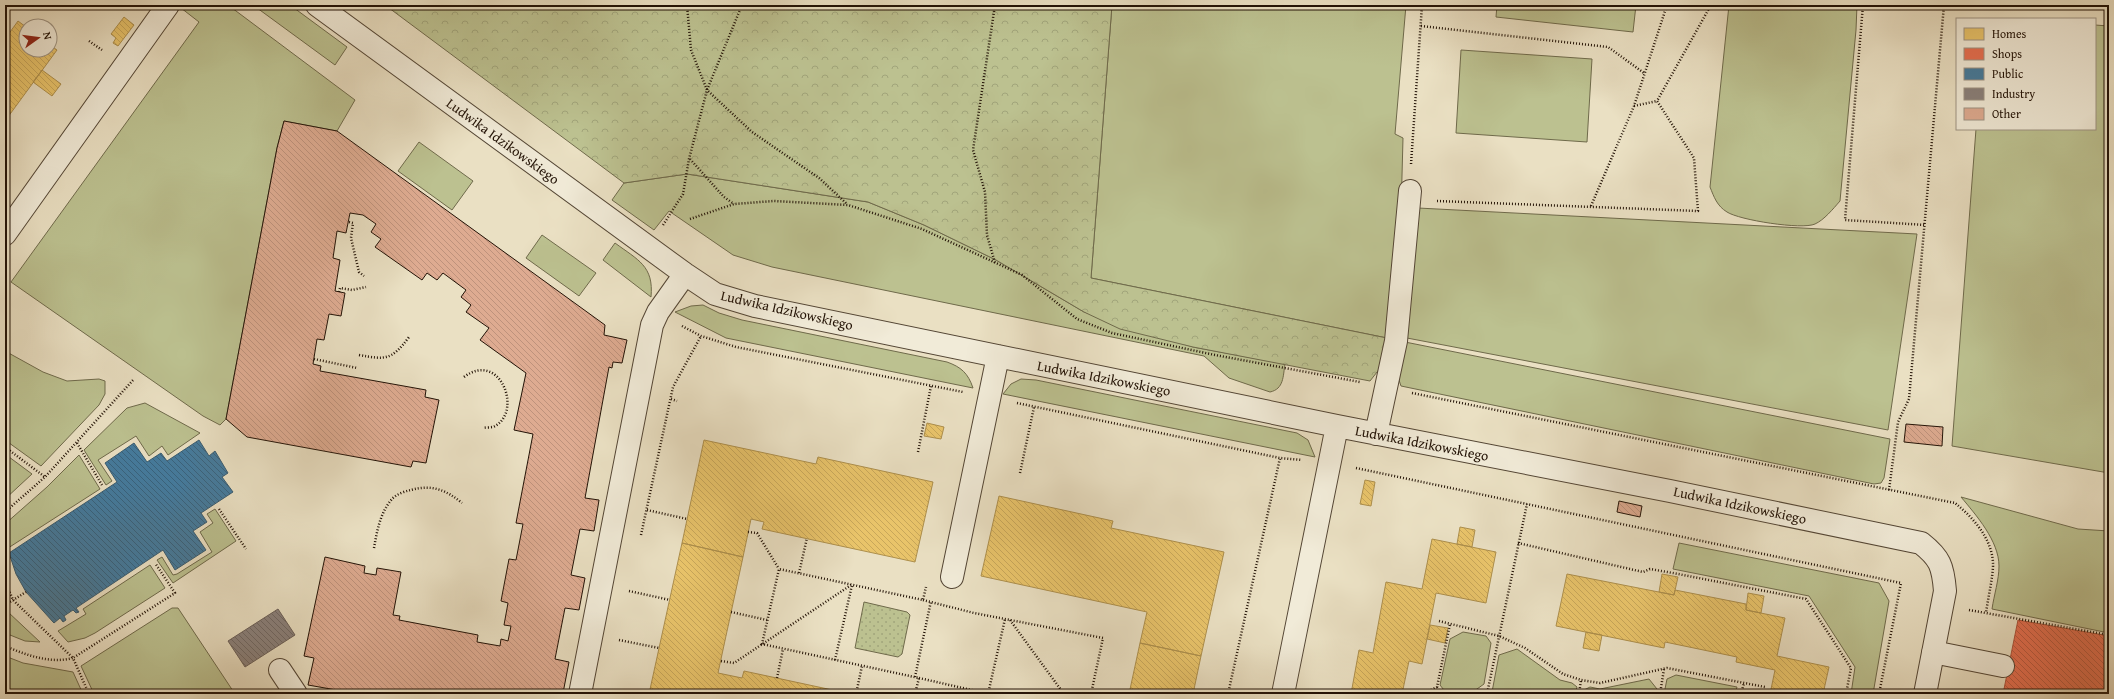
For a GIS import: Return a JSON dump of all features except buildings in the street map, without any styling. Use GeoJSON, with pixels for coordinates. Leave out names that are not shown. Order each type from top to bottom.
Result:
{"type":"FeatureCollection","features":[{"type":"Feature","properties":{"kind":"street"},"geometry":{"type":"LineString","coordinates":[[5,234],[168,5]]}},
{"type":"Feature","properties":{"kind":"street","name":"Ludwika Idzikowskiego"},"geometry":{"type":"LineString","coordinates":[[317,5],[684,274],[715,294],[755,306],[1376,434],[1670,491],[1921,543],[1935,554],[1944,575],[1945,591],[1924,694]]}},
{"type":"Feature","properties":{"kind":"street"},"geometry":{"type":"LineString","coordinates":[[1376,434],[1396,341],[1410,191]]}},
{"type":"Feature","properties":{"kind":"street"},"geometry":{"type":"LineString","coordinates":[[580,694],[652,325],[658,312],[684,274]]}},
{"type":"Feature","properties":{"kind":"street"},"geometry":{"type":"LineString","coordinates":[[952,577],[998,356]]}},
{"type":"Feature","properties":{"kind":"street"},"geometry":{"type":"LineString","coordinates":[[1283,694],[1337,426]]}},
{"type":"Feature","properties":{"kind":"street"},"geometry":{"type":"LineString","coordinates":[[1933,652],[2003,666]]}},
{"type":"Feature","properties":{"kind":"street"},"geometry":{"type":"LineString","coordinates":[[280,670],[296,694]]}},
{"type":"Feature","properties":{"kind":"path"},"geometry":{"type":"LineString","coordinates":[[5,6],[12,5]]}},
{"type":"Feature","properties":{"kind":"path"},"geometry":{"type":"LineString","coordinates":[[687,5],[691,50],[707,90],[752,132],[819,178],[848,205]]}},
{"type":"Feature","properties":{"kind":"path"},"geometry":{"type":"LineString","coordinates":[[654,252],[663,225],[683,194],[689,159],[707,90],[742,5]]}},
{"type":"Feature","properties":{"kind":"path"},"geometry":{"type":"LineString","coordinates":[[995,5],[973,150],[986,192],[987,235],[995,263]]}},
{"type":"Feature","properties":{"kind":"path"},"geometry":{"type":"LineString","coordinates":[[1422,5],[1410,191],[1425,200],[1698,211],[1694,158],[1657,101]]}},
{"type":"Feature","properties":{"kind":"path"},"geometry":{"type":"LineString","coordinates":[[1591,206],[1634,106],[1667,5]]}},
{"type":"Feature","properties":{"kind":"path"},"geometry":{"type":"LineString","coordinates":[[1634,106],[1657,101],[1711,5]]}},
{"type":"Feature","properties":{"kind":"path"},"geometry":{"type":"LineString","coordinates":[[1863,5],[1845,220],[1926,225]]}},
{"type":"Feature","properties":{"kind":"path"},"geometry":{"type":"LineString","coordinates":[[1889,490],[1898,422],[1909,399],[1926,225],[1944,5]]}},
{"type":"Feature","properties":{"kind":"path"},"geometry":{"type":"LineString","coordinates":[[1421,26],[1608,47],[1644,73]]}},
{"type":"Feature","properties":{"kind":"path"},"geometry":{"type":"LineString","coordinates":[[689,159],[724,196],[734,204]]}},
{"type":"Feature","properties":{"kind":"path"},"geometry":{"type":"LineString","coordinates":[[690,219],[734,204],[774,201],[848,205],[922,229],[1022,275],[1077,319],[1112,333],[1215,355],[1955,503],[1977,523],[1988,544],[1993,566],[1986,613]]}},
{"type":"Feature","properties":{"kind":"path"},"geometry":{"type":"LineString","coordinates":[[349,222],[353,223],[351,238],[359,272],[364,276]]}},
{"type":"Feature","properties":{"kind":"path"},"geometry":{"type":"LineString","coordinates":[[339,292],[340,288],[352,290],[366,287]]}},
{"type":"Feature","properties":{"kind":"path"},"geometry":{"type":"LineString","coordinates":[[658,312],[700,336],[736,347],[1329,468],[1526,504],[1901,583],[1879,694]]}},
{"type":"Feature","properties":{"kind":"path"},"geometry":{"type":"LineString","coordinates":[[640,539],[673,387],[700,336]]}},
{"type":"Feature","properties":{"kind":"path"},"geometry":{"type":"LineString","coordinates":[[359,355],[387,358],[395,354],[409,337]]}},
{"type":"Feature","properties":{"kind":"path"},"geometry":{"type":"LineString","coordinates":[[314,359],[357,368]]}},
{"type":"Feature","properties":{"kind":"path"},"geometry":{"type":"LineString","coordinates":[[464,376],[473,370],[481,368],[490,371],[499,378],[505,389],[508,400],[507,410],[502,419],[494,426],[483,428]]}},
{"type":"Feature","properties":{"kind":"path"},"geometry":{"type":"LineString","coordinates":[[5,512],[45,477],[134,379]]}},
{"type":"Feature","properties":{"kind":"path"},"geometry":{"type":"LineString","coordinates":[[918,452],[931,386]]}},
{"type":"Feature","properties":{"kind":"path"},"geometry":{"type":"LineString","coordinates":[[671,399],[677,401]]}},
{"type":"Feature","properties":{"kind":"path"},"geometry":{"type":"LineString","coordinates":[[1020,473],[1034,407]]}},
{"type":"Feature","properties":{"kind":"path"},"geometry":{"type":"LineString","coordinates":[[77,443],[102,485]]}},
{"type":"Feature","properties":{"kind":"path"},"geometry":{"type":"LineString","coordinates":[[5,447],[45,477]]}},
{"type":"Feature","properties":{"kind":"path"},"geometry":{"type":"LineString","coordinates":[[1228,694],[1280,458]]}},
{"type":"Feature","properties":{"kind":"path"},"geometry":{"type":"LineString","coordinates":[[374,548],[379,524],[385,510],[393,498],[404,491],[432,487],[444,491],[462,503]]}},
{"type":"Feature","properties":{"kind":"path"},"geometry":{"type":"LineString","coordinates":[[1480,694],[1488,689],[1526,504]]}},
{"type":"Feature","properties":{"kind":"path"},"geometry":{"type":"LineString","coordinates":[[219,509],[246,549]]}},
{"type":"Feature","properties":{"kind":"path"},"geometry":{"type":"LineString","coordinates":[[647,510],[687,519]]}},
{"type":"Feature","properties":{"kind":"path"},"geometry":{"type":"LineString","coordinates":[[1260,524],[1265,525]]}},
{"type":"Feature","properties":{"kind":"path"},"geometry":{"type":"LineString","coordinates":[[748,532],[757,533],[779,569],[762,644]]}},
{"type":"Feature","properties":{"kind":"path"},"geometry":{"type":"LineString","coordinates":[[799,573],[807,538]]}},
{"type":"Feature","properties":{"kind":"path"},"geometry":{"type":"LineString","coordinates":[[1518,543],[1643,572],[1650,569],[1806,599],[1851,668],[1846,694]]}},
{"type":"Feature","properties":{"kind":"path"},"geometry":{"type":"LineString","coordinates":[[5,646],[46,659],[63,660],[73,658],[175,593],[155,563]]}},
{"type":"Feature","properties":{"kind":"path"},"geometry":{"type":"LineString","coordinates":[[779,569],[1009,620],[1103,638],[1091,694]]}},
{"type":"Feature","properties":{"kind":"path"},"geometry":{"type":"LineString","coordinates":[[5,581],[13,600],[73,658],[89,694]]}},
{"type":"Feature","properties":{"kind":"path"},"geometry":{"type":"LineString","coordinates":[[628,598],[631,584]]}},
{"type":"Feature","properties":{"kind":"path"},"geometry":{"type":"LineString","coordinates":[[923,600],[926,584]]}},
{"type":"Feature","properties":{"kind":"path"},"geometry":{"type":"LineString","coordinates":[[721,661],[734,663],[852,585]]}},
{"type":"Feature","properties":{"kind":"path"},"geometry":{"type":"LineString","coordinates":[[835,660],[852,585]]}},
{"type":"Feature","properties":{"kind":"path"},"geometry":{"type":"LineString","coordinates":[[629,591],[670,600]]}},
{"type":"Feature","properties":{"kind":"path"},"geometry":{"type":"LineString","coordinates":[[5,605],[26,592]]}},
{"type":"Feature","properties":{"kind":"path"},"geometry":{"type":"LineString","coordinates":[[915,677],[931,602]]}},
{"type":"Feature","properties":{"kind":"path"},"geometry":{"type":"LineString","coordinates":[[731,612],[767,620]]}},
{"type":"Feature","properties":{"kind":"path"},"geometry":{"type":"LineString","coordinates":[[762,644],[989,694],[1005,619]]}},
{"type":"Feature","properties":{"kind":"path"},"geometry":{"type":"LineString","coordinates":[[1009,620],[1064,694]]}},
{"type":"Feature","properties":{"kind":"path"},"geometry":{"type":"LineString","coordinates":[[1439,621],[1499,636],[1525,648],[1563,674],[1581,680],[1600,683],[1664,669],[1765,687]]}},
{"type":"Feature","properties":{"kind":"path"},"geometry":{"type":"LineString","coordinates":[[1442,694],[1437,687],[1450,624]]}},
{"type":"Feature","properties":{"kind":"path"},"geometry":{"type":"LineString","coordinates":[[617,648],[620,633]]}},
{"type":"Feature","properties":{"kind":"path"},"geometry":{"type":"LineString","coordinates":[[619,640],[659,648]]}},
{"type":"Feature","properties":{"kind":"path"},"geometry":{"type":"LineString","coordinates":[[777,678],[783,649]]}},
{"type":"Feature","properties":{"kind":"path"},"geometry":{"type":"LineString","coordinates":[[856,694],[862,666]]}},
{"type":"Feature","properties":{"kind":"path"},"geometry":{"type":"LineString","coordinates":[[1660,694],[1664,669]]}},
{"type":"Feature","properties":{"kind":"path"},"geometry":{"type":"LineString","coordinates":[[915,694],[919,678]]}},
{"type":"Feature","properties":{"kind":"path"},"geometry":{"type":"LineString","coordinates":[[1579,694],[1581,680]]}},
{"type":"Feature","properties":{"kind":"path"},"geometry":{"type":"LineString","coordinates":[[1741,694],[1744,683]]}},
{"type":"Feature","properties":{"kind":"path"},"geometry":{"type":"LineString","coordinates":[[1423,694],[1437,687]]}},
{"type":"Feature","properties":{"kind":"green space"},"geometry":{"type":"Polygon","coordinates":[[[183,5],[228,5],[355,100],[337,131],[284,121],[277,148],[226,419],[220,425],[203,416],[11,282],[199,22],[181,8],[183,5]]]}},
{"type":"Feature","properties":{"kind":"green space"},"geometry":{"type":"Polygon","coordinates":[[[253,5],[290,5],[347,47],[335,65],[253,5]]]}},
{"type":"Feature","properties":{"kind":"green space"},"geometry":{"type":"Polygon","coordinates":[[[385,5],[1112,5],[1091,278],[1387,338],[1381,367],[1370,381],[1193,347],[1120,329],[1084,312],[996,260],[924,225],[868,202],[687,174],[624,183],[385,5]]]}},
{"type":"Feature","properties":{"kind":"green space"},"geometry":{"type":"Polygon","coordinates":[[[1112,5],[1406,5],[1395,134],[1403,138],[1401,213],[1387,338],[1091,278],[1112,5]]]}},
{"type":"Feature","properties":{"kind":"green space"},"geometry":{"type":"Polygon","coordinates":[[[1497,5],[1636,5],[1633,32],[1496,17],[1497,5]]]}},
{"type":"Feature","properties":{"kind":"green space"},"geometry":{"type":"Polygon","coordinates":[[[1729,5],[1857,5],[1840,201],[1825,217],[1815,224],[1808,226],[1785,225],[1757,221],[1734,215],[1721,207],[1716,201],[1710,187],[1729,5]]]}},
{"type":"Feature","properties":{"kind":"green space"},"geometry":{"type":"Polygon","coordinates":[[[2096,25],[2109,26],[2109,473],[1952,446],[1976,130],[2096,130],[2096,25]]]}},
{"type":"Feature","properties":{"kind":"green space"},"geometry":{"type":"Polygon","coordinates":[[[1461,50],[1592,59],[1587,142],[1456,133],[1461,50]]]}},
{"type":"Feature","properties":{"kind":"green space"},"geometry":{"type":"Polygon","coordinates":[[[419,142],[473,181],[452,210],[398,171],[419,142]]]}},
{"type":"Feature","properties":{"kind":"green space"},"geometry":{"type":"Polygon","coordinates":[[[687,174],[868,202],[924,225],[996,260],[1084,312],[1193,347],[1285,364],[1282,381],[1278,388],[1270,392],[1229,378],[1204,356],[772,267],[733,255],[669,211],[654,230],[612,200],[624,183],[687,174]]]}},
{"type":"Feature","properties":{"kind":"green space"},"geometry":{"type":"Polygon","coordinates":[[[1418,208],[1917,234],[1888,430],[1407,338],[1418,208]]]}},
{"type":"Feature","properties":{"kind":"green space"},"geometry":{"type":"Polygon","coordinates":[[[542,235],[596,273],[579,296],[526,258],[542,235]]]}},
{"type":"Feature","properties":{"kind":"green space"},"geometry":{"type":"Polygon","coordinates":[[[615,243],[637,259],[647,271],[650,278],[651,297],[603,260],[615,243]]]}},
{"type":"Feature","properties":{"kind":"green space"},"geometry":{"type":"Polygon","coordinates":[[[703,305],[719,313],[742,320],[947,362],[956,366],[966,374],[973,388],[726,338],[675,312],[691,306],[703,305]]]}},
{"type":"Feature","properties":{"kind":"green space"},"geometry":{"type":"Polygon","coordinates":[[[1405,342],[1890,439],[1884,478],[1881,483],[1874,484],[1401,386],[1397,374],[1405,342]]]}},
{"type":"Feature","properties":{"kind":"green space"},"geometry":{"type":"Polygon","coordinates":[[[5,351],[43,372],[67,381],[99,379],[105,381],[105,394],[99,405],[41,466],[5,440],[5,351]]]}},
{"type":"Feature","properties":{"kind":"green space"},"geometry":{"type":"Polygon","coordinates":[[[1021,379],[1036,380],[1297,433],[1308,440],[1315,457],[1003,394],[1011,384],[1021,379]]]}},
{"type":"Feature","properties":{"kind":"green space"},"geometry":{"type":"Polygon","coordinates":[[[145,403],[200,433],[168,455],[162,446],[149,456],[136,436],[98,460],[112,481],[106,485],[84,450],[127,408],[145,403]]]}},
{"type":"Feature","properties":{"kind":"green space"},"geometry":{"type":"Polygon","coordinates":[[[5,454],[32,474],[5,499],[5,454]]]}},
{"type":"Feature","properties":{"kind":"green space"},"geometry":{"type":"Polygon","coordinates":[[[79,455],[100,489],[5,550],[5,524],[47,487],[79,455]]]}},
{"type":"Feature","properties":{"kind":"green space"},"geometry":{"type":"Polygon","coordinates":[[[1961,497],[2078,529],[2109,531],[2109,633],[1992,609],[1998,577],[1998,557],[1986,529],[1961,497]]]}},
{"type":"Feature","properties":{"kind":"green space"},"geometry":{"type":"Polygon","coordinates":[[[215,509],[236,541],[173,583],[157,560],[162,557],[173,575],[212,552],[200,532],[213,523],[207,514],[215,509]]]}},
{"type":"Feature","properties":{"kind":"green space"},"geometry":{"type":"Polygon","coordinates":[[[1679,543],[1879,583],[1889,601],[1873,694],[1851,694],[1855,667],[1809,596],[1673,569],[1679,543]]]}},
{"type":"Feature","properties":{"kind":"green space"},"geometry":{"type":"Polygon","coordinates":[[[150,565],[165,588],[85,638],[68,642],[58,631],[86,614],[83,609],[150,565]]]}},
{"type":"Feature","properties":{"kind":"green space"},"geometry":{"type":"Polygon","coordinates":[[[864,602],[907,612],[910,615],[902,654],[898,657],[855,648],[864,602]]]}},
{"type":"Feature","properties":{"kind":"green space"},"geometry":{"type":"Polygon","coordinates":[[[172,608],[178,608],[235,694],[94,694],[81,666],[172,608]]]}},
{"type":"Feature","properties":{"kind":"green space"},"geometry":{"type":"Polygon","coordinates":[[[8,612],[40,642],[25,641],[5,633],[5,614],[8,612]]]}},
{"type":"Feature","properties":{"kind":"green space"},"geometry":{"type":"Polygon","coordinates":[[[1463,632],[1486,636],[1491,643],[1484,684],[1470,694],[1447,694],[1440,685],[1450,639],[1463,632]]]}},
{"type":"Feature","properties":{"kind":"green space"},"geometry":{"type":"Polygon","coordinates":[[[1517,649],[1560,680],[1572,683],[1577,687],[1575,694],[1489,694],[1492,692],[1499,655],[1517,649]]]}},
{"type":"Feature","properties":{"kind":"green space"},"geometry":{"type":"Polygon","coordinates":[[[5,656],[23,663],[73,672],[83,694],[5,694],[5,656]]]}},
{"type":"Feature","properties":{"kind":"green space"},"geometry":{"type":"Polygon","coordinates":[[[1676,675],[1737,687],[1735,694],[1664,694],[1667,679],[1676,675]]]}},
{"type":"Feature","properties":{"kind":"green space"},"geometry":{"type":"Polygon","coordinates":[[[1649,679],[1657,689],[1656,694],[1583,694],[1584,690],[1590,687],[1600,689],[1649,679]]]}}]}
